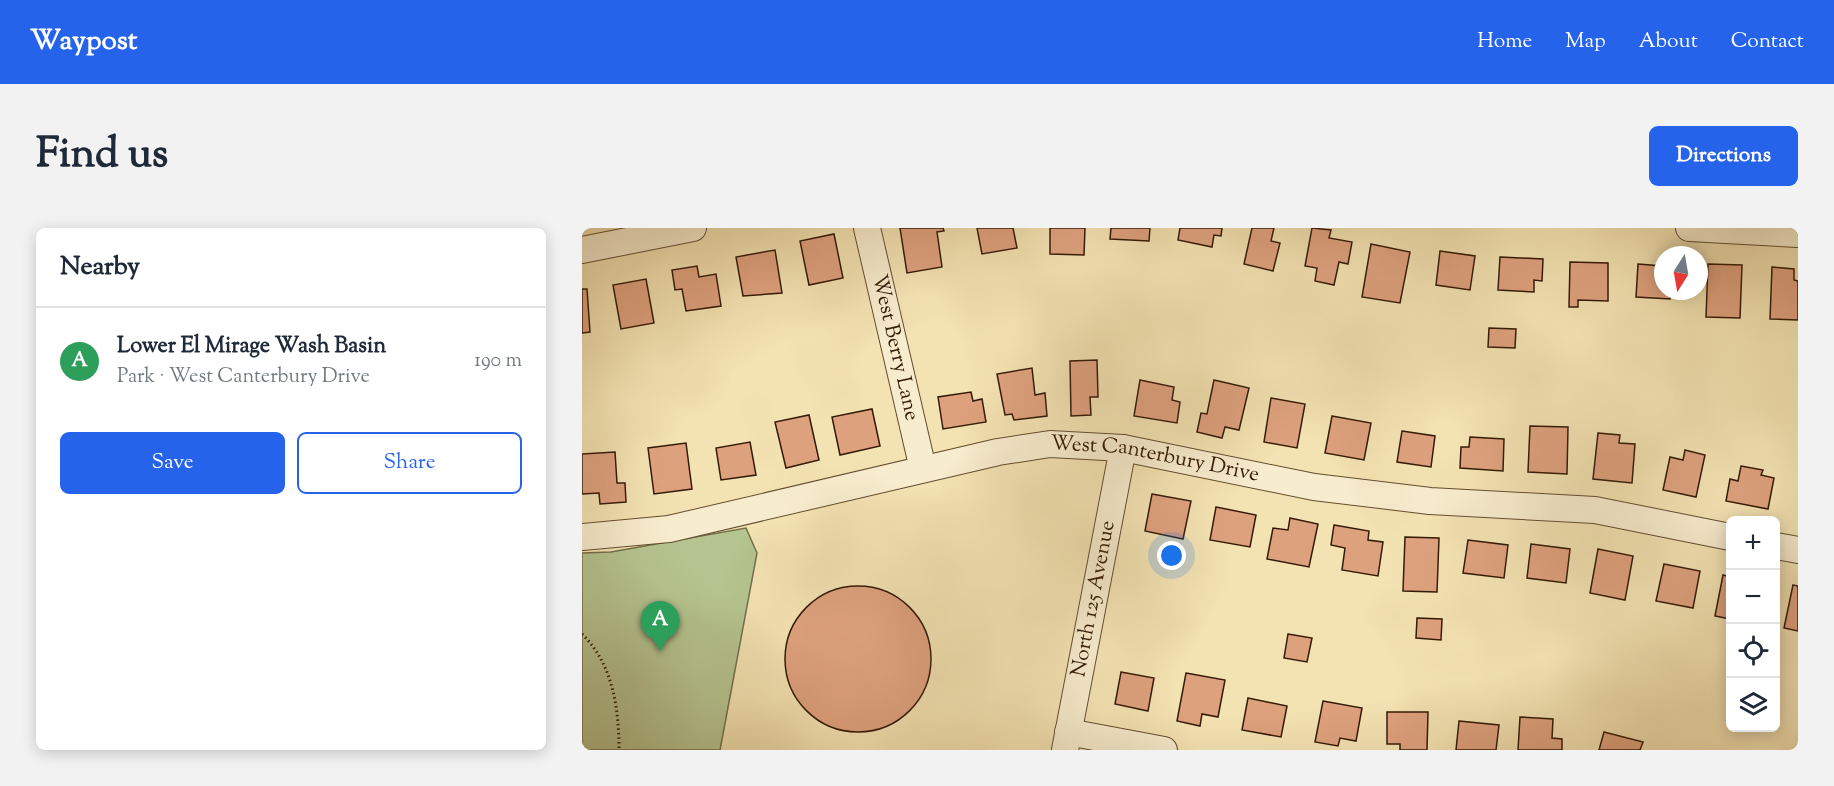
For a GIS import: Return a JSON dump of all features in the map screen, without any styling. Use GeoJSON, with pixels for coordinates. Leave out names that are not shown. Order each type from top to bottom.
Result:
{"type":"FeatureCollection","features":[{"type":"Feature","properties":{"kind":"street"},"geometry":{"type":"LineString","coordinates":[[582,250],[693,228]]}},
{"type":"Feature","properties":{"kind":"street","name":"West Berry Lane"},"geometry":{"type":"LineString","coordinates":[[867,228],[923,468]]}},
{"type":"Feature","properties":{"kind":"street"},"geometry":{"type":"LineString","coordinates":[[1689,228],[1798,234]]}},
{"type":"Feature","properties":{"kind":"street","name":"West Canterbury Drive"},"geometry":{"type":"LineString","coordinates":[[582,537],[669,529],[923,468],[1050,444],[1123,448],[1314,487],[1430,501],[1595,510],[1726,536]]}},
{"type":"Feature","properties":{"kind":"street","name":"North 125 Avenue"},"geometry":{"type":"LineString","coordinates":[[1066,741],[1123,448]]}},
{"type":"Feature","properties":{"kind":"street"},"geometry":{"type":"LineString","coordinates":[[1780,547],[1798,550]]}},
{"type":"Feature","properties":{"kind":"street"},"geometry":{"type":"LineString","coordinates":[[1066,741],[1164,750]]}},
{"type":"Feature","properties":{"kind":"path"},"geometry":{"type":"LineString","coordinates":[[582,634],[601,659],[611,681],[619,726],[619,750]]}},
{"type":"Feature","properties":{"kind":"green space"},"geometry":{"type":"Polygon","coordinates":[[[746,528],[757,553],[720,750],[582,750],[582,553],[611,552],[746,528]]]}},
{"type":"Feature","properties":{"kind":"building"},"geometry":{"type":"Polygon","coordinates":[[[900,228],[943,228],[944,231],[937,232],[942,267],[907,273],[900,228]]]}},
{"type":"Feature","properties":{"kind":"building"},"geometry":{"type":"Polygon","coordinates":[[[977,228],[1013,228],[1017,248],[982,254],[977,228]]]}},
{"type":"Feature","properties":{"kind":"building"},"geometry":{"type":"Polygon","coordinates":[[[1050,228],[1085,228],[1084,255],[1050,254],[1050,228]]]}},
{"type":"Feature","properties":{"kind":"building"},"geometry":{"type":"Polygon","coordinates":[[[1111,228],[1150,228],[1149,241],[1110,239],[1111,228]]]}},
{"type":"Feature","properties":{"kind":"building"},"geometry":{"type":"Polygon","coordinates":[[[1180,228],[1222,228],[1221,236],[1214,235],[1212,247],[1178,240],[1180,228]]]}},
{"type":"Feature","properties":{"kind":"building"},"geometry":{"type":"Polygon","coordinates":[[[1252,228],[1274,228],[1271,241],[1280,243],[1273,271],[1244,264],[1252,228]]]}},
{"type":"Feature","properties":{"kind":"building"},"geometry":{"type":"Polygon","coordinates":[[[1312,228],[1331,230],[1329,238],[1352,242],[1348,264],[1339,262],[1334,285],[1315,281],[1317,268],[1305,266],[1312,228]]]}},
{"type":"Feature","properties":{"kind":"building"},"geometry":{"type":"Polygon","coordinates":[[[834,234],[843,278],[809,285],[800,241],[834,234]]]}},
{"type":"Feature","properties":{"kind":"building"},"geometry":{"type":"Polygon","coordinates":[[[1371,244],[1410,252],[1400,303],[1362,297],[1371,244]]]}},
{"type":"Feature","properties":{"kind":"building"},"geometry":{"type":"Polygon","coordinates":[[[775,250],[782,293],[743,296],[736,257],[775,250]]]}},
{"type":"Feature","properties":{"kind":"building"},"geometry":{"type":"Polygon","coordinates":[[[1440,251],[1475,256],[1470,290],[1436,285],[1440,251]]]}},
{"type":"Feature","properties":{"kind":"building"},"geometry":{"type":"Polygon","coordinates":[[[1500,257],[1543,259],[1542,281],[1534,280],[1534,292],[1498,290],[1500,257]]]}},
{"type":"Feature","properties":{"kind":"building"},"geometry":{"type":"Polygon","coordinates":[[[1570,262],[1608,263],[1608,301],[1578,300],[1578,307],[1569,307],[1570,262]]]}},
{"type":"Feature","properties":{"kind":"building"},"geometry":{"type":"Polygon","coordinates":[[[1638,264],[1654,265],[1654,298],[1636,297],[1638,264]]]}},
{"type":"Feature","properties":{"kind":"building"},"geometry":{"type":"Polygon","coordinates":[[[1708,264],[1742,265],[1740,318],[1706,317],[1708,264]]]}},
{"type":"Feature","properties":{"kind":"building"},"geometry":{"type":"Polygon","coordinates":[[[697,266],[699,277],[716,274],[721,306],[686,311],[682,289],[675,290],[672,270],[697,266]]]}},
{"type":"Feature","properties":{"kind":"building"},"geometry":{"type":"Polygon","coordinates":[[[1772,267],[1794,269],[1794,280],[1798,281],[1798,320],[1770,319],[1772,267]]]}},
{"type":"Feature","properties":{"kind":"building"},"geometry":{"type":"Polygon","coordinates":[[[646,279],[654,323],[621,329],[613,285],[646,279]]]}},
{"type":"Feature","properties":{"kind":"building"},"geometry":{"type":"Polygon","coordinates":[[[582,289],[587,289],[590,332],[582,333],[582,289]]]}},
{"type":"Feature","properties":{"kind":"building"},"geometry":{"type":"Polygon","coordinates":[[[1489,328],[1516,329],[1515,348],[1488,347],[1489,328]]]}},
{"type":"Feature","properties":{"kind":"building"},"geometry":{"type":"Polygon","coordinates":[[[1097,360],[1098,397],[1090,397],[1091,415],[1071,416],[1070,361],[1097,360]]]}},
{"type":"Feature","properties":{"kind":"building"},"geometry":{"type":"Polygon","coordinates":[[[1032,368],[1035,395],[1045,393],[1047,416],[1014,420],[1012,414],[1005,415],[997,374],[1032,368]]]}},
{"type":"Feature","properties":{"kind":"building"},"geometry":{"type":"Polygon","coordinates":[[[1140,380],[1174,387],[1172,400],[1180,402],[1177,423],[1134,416],[1140,380]]]}},
{"type":"Feature","properties":{"kind":"building"},"geometry":{"type":"Polygon","coordinates":[[[1214,380],[1249,388],[1239,430],[1225,427],[1222,438],[1197,432],[1201,413],[1207,414],[1214,380]]]}},
{"type":"Feature","properties":{"kind":"building"},"geometry":{"type":"Polygon","coordinates":[[[971,392],[973,401],[982,399],[986,422],[943,429],[938,397],[971,392]]]}},
{"type":"Feature","properties":{"kind":"building"},"geometry":{"type":"Polygon","coordinates":[[[1271,398],[1305,404],[1297,448],[1264,442],[1271,398]]]}},
{"type":"Feature","properties":{"kind":"building"},"geometry":{"type":"Polygon","coordinates":[[[872,409],[880,446],[840,455],[832,417],[872,409]]]}},
{"type":"Feature","properties":{"kind":"building"},"geometry":{"type":"Polygon","coordinates":[[[809,415],[819,460],[786,468],[775,422],[809,415]]]}},
{"type":"Feature","properties":{"kind":"building"},"geometry":{"type":"Polygon","coordinates":[[[1332,416],[1371,423],[1364,460],[1325,453],[1332,416]]]}},
{"type":"Feature","properties":{"kind":"building"},"geometry":{"type":"Polygon","coordinates":[[[1530,426],[1568,427],[1567,474],[1528,472],[1530,426]]]}},
{"type":"Feature","properties":{"kind":"building"},"geometry":{"type":"Polygon","coordinates":[[[1402,431],[1435,436],[1431,467],[1397,462],[1402,431]]]}},
{"type":"Feature","properties":{"kind":"building"},"geometry":{"type":"Polygon","coordinates":[[[1598,433],[1620,435],[1619,443],[1635,444],[1632,483],[1593,479],[1598,433]]]}},
{"type":"Feature","properties":{"kind":"building"},"geometry":{"type":"Polygon","coordinates":[[[1470,437],[1504,439],[1503,471],[1460,468],[1461,447],[1469,447],[1470,437]]]}},
{"type":"Feature","properties":{"kind":"building"},"geometry":{"type":"Polygon","coordinates":[[[750,442],[756,475],[721,480],[716,448],[750,442]]]}},
{"type":"Feature","properties":{"kind":"building"},"geometry":{"type":"Polygon","coordinates":[[[686,443],[692,489],[654,494],[648,448],[686,443]]]}},
{"type":"Feature","properties":{"kind":"building"},"geometry":{"type":"Polygon","coordinates":[[[1685,450],[1705,455],[1696,497],[1663,490],[1670,457],[1683,460],[1685,450]]]}},
{"type":"Feature","properties":{"kind":"building"},"geometry":{"type":"Polygon","coordinates":[[[615,452],[617,483],[625,483],[626,502],[600,504],[599,493],[582,494],[582,454],[615,452]]]}},
{"type":"Feature","properties":{"kind":"building"},"geometry":{"type":"Polygon","coordinates":[[[1741,466],[1763,470],[1761,475],[1774,478],[1768,509],[1726,501],[1730,479],[1738,481],[1741,466]]]}},
{"type":"Feature","properties":{"kind":"building"},"geometry":{"type":"Polygon","coordinates":[[[1152,494],[1191,501],[1183,539],[1145,531],[1152,494]]]}},
{"type":"Feature","properties":{"kind":"building"},"geometry":{"type":"Polygon","coordinates":[[[1216,507],[1256,515],[1250,547],[1210,540],[1216,507]]]}},
{"type":"Feature","properties":{"kind":"building"},"geometry":{"type":"Polygon","coordinates":[[[1290,518],[1318,524],[1309,567],[1267,559],[1273,528],[1288,530],[1290,518]]]}},
{"type":"Feature","properties":{"kind":"building"},"geometry":{"type":"Polygon","coordinates":[[[1334,525],[1369,531],[1368,540],[1383,542],[1378,576],[1342,570],[1345,548],[1331,545],[1334,525]]]}},
{"type":"Feature","properties":{"kind":"building"},"geometry":{"type":"Polygon","coordinates":[[[1405,537],[1439,538],[1437,592],[1403,591],[1405,537]]]}},
{"type":"Feature","properties":{"kind":"building"},"geometry":{"type":"Polygon","coordinates":[[[1468,540],[1508,545],[1504,578],[1463,573],[1468,540]]]}},
{"type":"Feature","properties":{"kind":"building"},"geometry":{"type":"Polygon","coordinates":[[[1531,544],[1570,549],[1566,583],[1527,578],[1531,544]]]}},
{"type":"Feature","properties":{"kind":"building"},"geometry":{"type":"Polygon","coordinates":[[[1598,549],[1633,556],[1625,600],[1590,593],[1598,549]]]}},
{"type":"Feature","properties":{"kind":"building"},"geometry":{"type":"Polygon","coordinates":[[[1664,564],[1700,571],[1693,608],[1656,601],[1664,564]]]}},
{"type":"Feature","properties":{"kind":"building"},"geometry":{"type":"Polygon","coordinates":[[[1723,575],[1726,576],[1726,618],[1715,616],[1723,575]]]}},
{"type":"Feature","properties":{"kind":"building"},"geometry":{"type":"Polygon","coordinates":[[[1793,585],[1798,586],[1798,631],[1784,628],[1793,585]]]}},
{"type":"Feature","properties":{"kind":"building"},"geometry":{"type":"Polygon","coordinates":[[[858,586],[886,592],[909,608],[925,631],[931,659],[925,687],[909,710],[886,726],[858,732],[830,726],[807,710],[791,687],[785,659],[791,631],[807,608],[830,592],[858,586]]]}},
{"type":"Feature","properties":{"kind":"building"},"geometry":{"type":"Polygon","coordinates":[[[1417,618],[1442,619],[1441,640],[1416,638],[1417,618]]]}},
{"type":"Feature","properties":{"kind":"building"},"geometry":{"type":"Polygon","coordinates":[[[1288,634],[1312,638],[1307,662],[1284,658],[1288,634]]]}},
{"type":"Feature","properties":{"kind":"building"},"geometry":{"type":"Polygon","coordinates":[[[1121,672],[1154,678],[1148,711],[1115,704],[1121,672]]]}},
{"type":"Feature","properties":{"kind":"building"},"geometry":{"type":"Polygon","coordinates":[[[1186,673],[1225,680],[1218,717],[1202,714],[1200,726],[1177,721],[1186,673]]]}},
{"type":"Feature","properties":{"kind":"building"},"geometry":{"type":"Polygon","coordinates":[[[1248,698],[1287,706],[1281,737],[1242,730],[1248,698]]]}},
{"type":"Feature","properties":{"kind":"building"},"geometry":{"type":"Polygon","coordinates":[[[1323,701],[1362,708],[1356,741],[1340,738],[1338,746],[1315,742],[1323,701]]]}},
{"type":"Feature","properties":{"kind":"building"},"geometry":{"type":"Polygon","coordinates":[[[1387,712],[1428,712],[1427,750],[1400,750],[1400,744],[1387,744],[1387,712]]]}},
{"type":"Feature","properties":{"kind":"building"},"geometry":{"type":"Polygon","coordinates":[[[1520,717],[1553,719],[1552,738],[1562,739],[1562,750],[1518,750],[1520,717]]]}},
{"type":"Feature","properties":{"kind":"building"},"geometry":{"type":"Polygon","coordinates":[[[1459,721],[1499,725],[1496,750],[1456,750],[1459,721]]]}},
{"type":"Feature","properties":{"kind":"building"},"geometry":{"type":"Polygon","coordinates":[[[1604,732],[1643,742],[1640,750],[1599,750],[1604,732]]]}},
{"type":"Feature","properties":{"kind":"place","name":"Lower El Mirage Wash Basin"},"geometry":{"type":"Point","coordinates":[660,651]}}]}
